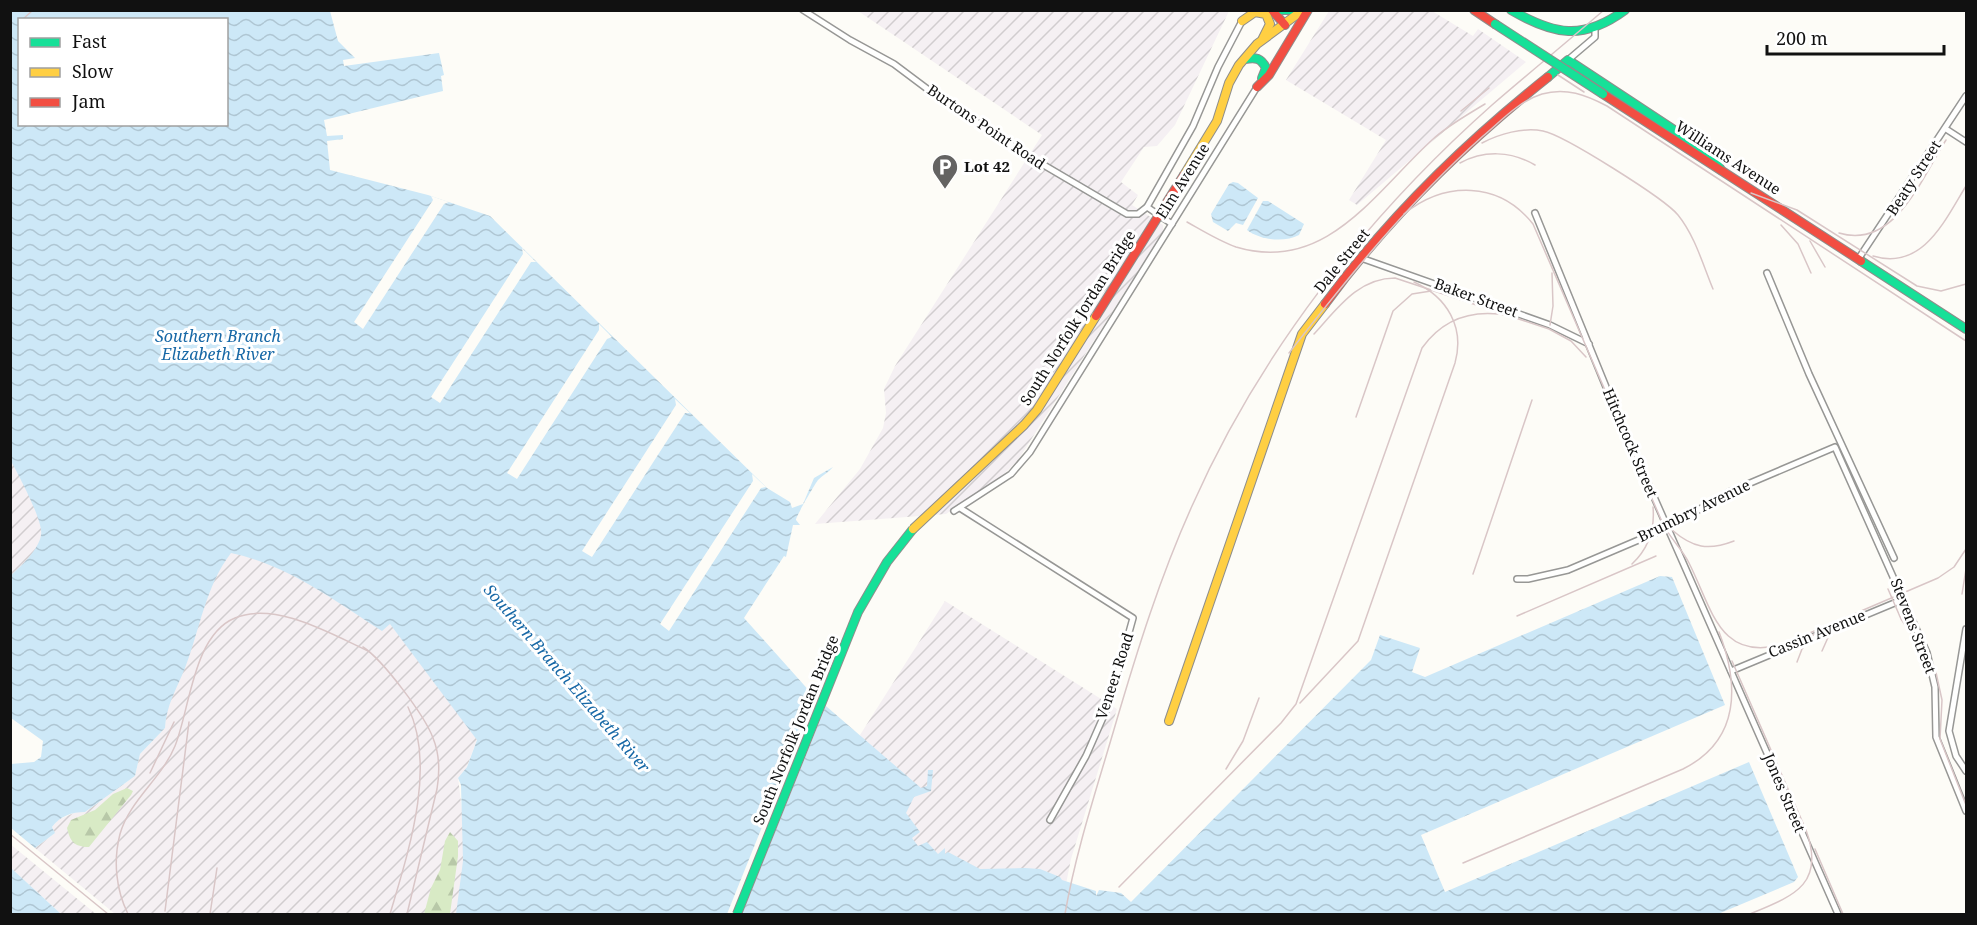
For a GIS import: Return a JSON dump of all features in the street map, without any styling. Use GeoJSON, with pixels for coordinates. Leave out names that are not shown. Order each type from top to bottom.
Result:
{"type":"FeatureCollection","features":[{"type":"Feature","properties":{"kind":"street","name":"Burtons Point Road"},"geometry":{"type":"LineString","coordinates":[[803,10],[894,64],[986,129],[1118,210],[1132,215],[1148,207]]}},
{"type":"Feature","properties":{"kind":"street"},"geometry":{"type":"LineString","coordinates":[[1172,224],[1148,207],[1193,126],[1218,67],[1249,10]]}},
{"type":"Feature","properties":{"kind":"street"},"geometry":{"type":"LineString","coordinates":[[1274,10],[1291,10]]}},
{"type":"Feature","properties":{"kind":"street"},"geometry":{"type":"LineString","coordinates":[[1274,10],[1285,25]]}},
{"type":"Feature","properties":{"kind":"street"},"geometry":{"type":"LineString","coordinates":[[1257,44],[1303,10]]}},
{"type":"Feature","properties":{"kind":"street"},"geometry":{"type":"LineString","coordinates":[[1257,87],[1267,77],[1308,10]]}},
{"type":"Feature","properties":{"kind":"street","name":"Williams Avenue"},"geometry":{"type":"LineString","coordinates":[[1474,10],[1860,258],[1966,329]]}},
{"type":"Feature","properties":{"kind":"street"},"geometry":{"type":"LineString","coordinates":[[1511,10],[1540,27],[1556,31],[1595,29],[1625,10]]}},
{"type":"Feature","properties":{"kind":"street"},"geometry":{"type":"LineString","coordinates":[[1240,63],[1269,28],[1267,16],[1255,12],[1242,21]]}},
{"type":"Feature","properties":{"kind":"street"},"geometry":{"type":"LineString","coordinates":[[1595,29],[1595,37],[1568,60],[1712,155],[1721,170]]}},
{"type":"Feature","properties":{"kind":"street"},"geometry":{"type":"LineString","coordinates":[[1240,63],[1254,57],[1264,63],[1264,74],[1257,87]]}},
{"type":"Feature","properties":{"kind":"street","name":"Dale Street"},"geometry":{"type":"LineString","coordinates":[[1169,721],[1300,338],[1361,258],[1410,201],[1500,115],[1568,60]]}},
{"type":"Feature","properties":{"kind":"street","name":"South Norfolk Jordan Bridge"},"geometry":{"type":"LineString","coordinates":[[737,915],[858,612],[880,571],[925,516],[1015,437],[1037,410],[1217,121],[1229,83],[1240,63]]}},
{"type":"Feature","properties":{"kind":"street","name":"Elm Avenue"},"geometry":{"type":"LineString","coordinates":[[957,509],[1011,474],[1030,452],[1257,87]]}},
{"type":"Feature","properties":{"kind":"street","name":"Beaty Street"},"geometry":{"type":"LineString","coordinates":[[1860,258],[1966,96]]}},
{"type":"Feature","properties":{"kind":"street"},"geometry":{"type":"LineString","coordinates":[[1946,129],[1966,142]]}},
{"type":"Feature","properties":{"kind":"street","name":"Hitchcock Street"},"geometry":{"type":"LineString","coordinates":[[1534,213],[1667,528],[1731,671]]}},
{"type":"Feature","properties":{"kind":"street","name":"Baker Street"},"geometry":{"type":"LineString","coordinates":[[1361,258],[1550,325],[1588,344]]}},
{"type":"Feature","properties":{"kind":"street","name":"Stevens Street"},"geometry":{"type":"LineString","coordinates":[[1767,273],[1809,374],[1894,558]]}},
{"type":"Feature","properties":{"kind":"street","name":"Stevens Street"},"geometry":{"type":"LineString","coordinates":[[1835,447],[1904,599],[1933,674],[1937,741],[1966,811]]}},
{"type":"Feature","properties":{"kind":"street","name":"Brumbry Avenue"},"geometry":{"type":"LineString","coordinates":[[1517,579],[1568,570],[1667,528],[1729,492],[1835,447]]}},
{"type":"Feature","properties":{"kind":"street","name":"Veneer Road"},"geometry":{"type":"LineString","coordinates":[[957,509],[1133,618],[1109,704],[1086,756],[1050,820]]}},
{"type":"Feature","properties":{"kind":"street","name":"Cassin Avenue"},"geometry":{"type":"LineString","coordinates":[[1731,671],[1904,599]]}},
{"type":"Feature","properties":{"kind":"street"},"geometry":{"type":"LineString","coordinates":[[1966,629],[1949,731],[1954,751],[1966,771]]}},
{"type":"Feature","properties":{"kind":"street","name":"Jones Street"},"geometry":{"type":"LineString","coordinates":[[1731,671],[1838,915]]}},
{"type":"Feature","properties":{"kind":"shaded area"},"geometry":{"type":"Polygon","coordinates":[[[858,11],[1229,11],[1175,125],[1157,146],[1144,147],[1121,182],[1138,195],[1132,205],[1163,225],[1163,232],[1018,460],[1003,475],[946,514],[815,524],[860,469],[883,428],[886,413],[884,389],[895,366],[1042,135],[858,11]]]}},
{"type":"Feature","properties":{"kind":"shaded area"},"geometry":{"type":"Polygon","coordinates":[[[1329,11],[1432,11],[1473,36],[1478,29],[1526,62],[1357,205],[1349,200],[1386,140],[1286,80],[1329,11]]]}},
{"type":"Feature","properties":{"kind":"shaded area"},"geometry":{"type":"Polygon","coordinates":[[[10,314],[99,478],[26,567],[10,581],[10,314]]]}},
{"type":"Feature","properties":{"kind":"shaded area"},"geometry":{"type":"Polygon","coordinates":[[[242,529],[401,588],[489,706],[467,767],[458,778],[462,810],[469,835],[461,914],[115,914],[35,848],[55,833],[52,827],[58,820],[76,812],[85,812],[135,776],[140,754],[165,728],[166,713],[202,595],[242,529]]]}},
{"type":"Feature","properties":{"kind":"shaded area"},"geometry":{"type":"Polygon","coordinates":[[[945,601],[1117,709],[1071,859],[1065,889],[948,885],[895,819],[860,735],[945,601]]]}},
{"type":"Feature","properties":{"kind":"shaded area"},"geometry":{"type":"Polygon","coordinates":[[[10,844],[96,914],[61,914],[11,868],[10,844]]]}},
{"type":"Feature","properties":{"kind":"green space"},"geometry":{"type":"Polygon","coordinates":[[[127,788],[133,791],[131,795],[89,847],[80,846],[74,842],[67,828],[71,820],[95,810],[113,794],[127,788]]]}},
{"type":"Feature","properties":{"kind":"green space"},"geometry":{"type":"Polygon","coordinates":[[[450,832],[458,841],[458,856],[450,914],[424,914],[431,888],[440,870],[445,841],[450,832]]]}},
{"type":"Feature","properties":{"kind":"water","name":"Southern Branch Elizabeth River"},"geometry":{"type":"Polygon","coordinates":[[[11,11],[330,11],[338,41],[355,58],[343,60],[344,66],[439,53],[444,75],[441,76],[443,91],[324,120],[327,136],[343,135],[343,139],[327,141],[330,170],[428,195],[490,216],[767,488],[790,502],[792,508],[803,504],[814,478],[833,467],[818,480],[810,493],[796,520],[800,525],[793,525],[786,557],[784,556],[744,618],[812,694],[921,788],[927,786],[928,770],[933,770],[931,791],[914,797],[906,813],[920,832],[912,838],[918,846],[927,842],[938,854],[945,848],[945,854],[948,852],[980,869],[1040,869],[1062,880],[1096,891],[1096,896],[1099,890],[1121,893],[1131,902],[1371,660],[1380,635],[1420,648],[1412,672],[1425,677],[1660,576],[1672,577],[1725,705],[1421,835],[1445,892],[1749,762],[1798,877],[1794,882],[1718,914],[456,914],[463,861],[461,785],[458,778],[467,767],[477,740],[390,624],[382,631],[291,575],[272,566],[231,553],[209,593],[185,668],[170,705],[165,728],[140,754],[135,776],[85,812],[63,817],[52,827],[55,833],[35,848],[11,828],[11,764],[34,762],[41,757],[43,741],[11,718],[10,576],[33,552],[41,535],[39,520],[11,461],[11,11]]]}},
{"type":"Feature","properties":{"kind":"water"},"geometry":{"type":"Polygon","coordinates":[[[1238,183],[1258,198],[1243,225],[1236,223],[1228,231],[1213,222],[1211,214],[1229,184],[1238,183]]]}},
{"type":"Feature","properties":{"kind":"water"},"geometry":{"type":"Polygon","coordinates":[[[1263,201],[1268,201],[1304,224],[1299,235],[1286,239],[1272,239],[1258,236],[1247,230],[1263,201]]]}},
{"type":"Feature","properties":{"kind":"water"},"geometry":{"type":"Polygon","coordinates":[[[11,868],[61,914],[11,914],[11,868]]]}},
{"type":"Feature","properties":{"kind":"pier"},"geometry":{"type":"Polygon","coordinates":[[[431,196],[449,202],[444,204],[363,329],[354,322],[433,200],[431,196]]]}},
{"type":"Feature","properties":{"kind":"pier"},"geometry":{"type":"Polygon","coordinates":[[[522,248],[536,262],[531,262],[440,403],[431,397],[523,254],[522,248]]]}},
{"type":"Feature","properties":{"kind":"pier"},"geometry":{"type":"Polygon","coordinates":[[[599,324],[612,337],[607,339],[517,479],[507,473],[599,330],[599,324]]]}},
{"type":"Feature","properties":{"kind":"pier"},"geometry":{"type":"Polygon","coordinates":[[[675,399],[690,413],[685,413],[592,557],[582,551],[676,405],[675,399]]]}},
{"type":"Feature","properties":{"kind":"pier"},"geometry":{"type":"Polygon","coordinates":[[[752,474],[766,487],[761,488],[669,631],[660,624],[753,481],[752,474]]]}},
{"type":"Feature","properties":{"kind":"pier"},"geometry":{"type":"Polygon","coordinates":[[[816,693],[827,703],[742,914],[727,914],[816,693]]]}},
{"type":"Feature","properties":{"kind":"railway"},"geometry":{"type":"LineString","coordinates":[[24,18],[33,10]]}},
{"type":"Feature","properties":{"kind":"railway"},"geometry":{"type":"LineString","coordinates":[[1065,914],[1087,819],[1159,587],[1192,506],[1219,449],[1250,394],[1321,289],[1402,193],[1492,105],[1604,10]]}},
{"type":"Feature","properties":{"kind":"railway"},"geometry":{"type":"LineString","coordinates":[[1558,75],[1584,92]]}},
{"type":"Feature","properties":{"kind":"railway"},"geometry":{"type":"LineString","coordinates":[[1461,111],[1489,88]]}},
{"type":"Feature","properties":{"kind":"railway"},"geometry":{"type":"LineString","coordinates":[[1289,353],[1381,240],[1430,186],[1518,106],[1542,94],[1559,91],[1591,98],[1607,106],[1966,341]]}},
{"type":"Feature","properties":{"kind":"railway"},"geometry":{"type":"LineString","coordinates":[[1187,222],[1236,247],[1268,252],[1297,249],[1323,239],[1369,204],[1438,135],[1485,104]]}},
{"type":"Feature","properties":{"kind":"railway"},"geometry":{"type":"LineString","coordinates":[[1482,143],[1511,132],[1543,131],[1614,168],[1678,215],[1694,241],[1713,289]]}},
{"type":"Feature","properties":{"kind":"railway"},"geometry":{"type":"LineString","coordinates":[[1839,233],[1859,235],[1876,231],[1891,221],[1916,190],[1946,140]]}},
{"type":"Feature","properties":{"kind":"railway"},"geometry":{"type":"LineString","coordinates":[[1460,163],[1478,156],[1498,154],[1517,157],[1535,165]]}},
{"type":"Feature","properties":{"kind":"railway"},"geometry":{"type":"LineString","coordinates":[[1873,256],[1890,259],[1906,256],[1919,249],[1941,227],[1966,186]]}},
{"type":"Feature","properties":{"kind":"railway"},"geometry":{"type":"LineString","coordinates":[[1404,214],[1420,203],[1437,196],[1454,191],[1471,190],[1488,193],[1504,200],[1519,210],[1533,224],[1663,524],[1689,563],[1712,613],[1731,639],[1745,646],[1762,648],[1784,644],[1938,578],[1954,567],[1966,549]]}},
{"type":"Feature","properties":{"kind":"railway"},"geometry":{"type":"LineString","coordinates":[[1751,193],[1797,210],[1917,286],[1941,291],[1966,284]]}},
{"type":"Feature","properties":{"kind":"railway"},"geometry":{"type":"LineString","coordinates":[[1781,225],[1798,244],[1811,273]]}},
{"type":"Feature","properties":{"kind":"railway"},"geometry":{"type":"LineString","coordinates":[[1810,241],[1825,267]]}},
{"type":"Feature","properties":{"kind":"railway"},"geometry":{"type":"LineString","coordinates":[[1550,325],[1553,306],[1552,273]]}},
{"type":"Feature","properties":{"kind":"railway"},"geometry":{"type":"LineString","coordinates":[[1314,334],[1340,305],[1359,289],[1382,279],[1395,278],[1549,329],[1571,341],[1586,357]]}},
{"type":"Feature","properties":{"kind":"railway"},"geometry":{"type":"LineString","coordinates":[[1300,703],[1358,641],[1455,363],[1457,337],[1451,315],[1436,296],[1414,282]]}},
{"type":"Feature","properties":{"kind":"railway"},"geometry":{"type":"LineString","coordinates":[[1356,417],[1393,311],[1412,294],[1431,291]]}},
{"type":"Feature","properties":{"kind":"railway"},"geometry":{"type":"LineString","coordinates":[[1119,887],[1281,723],[1296,704],[1422,348],[1441,328],[1463,317],[1475,314],[1501,314],[1515,317]]}},
{"type":"Feature","properties":{"kind":"railway"},"geometry":{"type":"LineString","coordinates":[[1473,574],[1532,400]]}},
{"type":"Feature","properties":{"kind":"railway"},"geometry":{"type":"LineString","coordinates":[[1632,564],[1642,552],[1649,538],[1653,523],[1653,507]]}},
{"type":"Feature","properties":{"kind":"railway"},"geometry":{"type":"LineString","coordinates":[[1672,530],[1687,541],[1701,546],[1716,546],[1734,541]]}},
{"type":"Feature","properties":{"kind":"railway"},"geometry":{"type":"LineString","coordinates":[[1517,616],[1656,556]]}},
{"type":"Feature","properties":{"kind":"railway"},"geometry":{"type":"LineString","coordinates":[[1962,594],[1966,569]]}},
{"type":"Feature","properties":{"kind":"railway"},"geometry":{"type":"LineString","coordinates":[[1888,589],[1901,619],[1935,668],[1942,700],[1940,739],[1966,805]]}},
{"type":"Feature","properties":{"kind":"railway"},"geometry":{"type":"LineString","coordinates":[[128,914],[118,885],[116,865],[120,834],[124,822],[162,769],[175,746],[195,674],[210,640],[221,627],[235,618],[251,614],[285,616],[368,651]]}},
{"type":"Feature","properties":{"kind":"railway"},"geometry":{"type":"LineString","coordinates":[[1822,651],[1830,633],[1841,622]]}},
{"type":"Feature","properties":{"kind":"railway"},"geometry":{"type":"LineString","coordinates":[[1463,863],[1683,769],[1702,757],[1716,743],[1725,727],[1730,709],[1732,691],[1730,671],[1719,632]]}},
{"type":"Feature","properties":{"kind":"railway"},"geometry":{"type":"LineString","coordinates":[[1797,662],[1802,649],[1814,634]]}},
{"type":"Feature","properties":{"kind":"railway"},"geometry":{"type":"LineString","coordinates":[[363,647],[392,676],[413,703],[429,728],[438,757],[437,789],[407,914]]}},
{"type":"Feature","properties":{"kind":"railway"},"geometry":{"type":"LineString","coordinates":[[1732,661],[1806,830],[1811,849],[1812,864],[1802,886],[1780,901],[1750,914]]}},
{"type":"Feature","properties":{"kind":"railway"},"geometry":{"type":"LineString","coordinates":[[1226,769],[1243,741],[1259,698]]}},
{"type":"Feature","properties":{"kind":"railway"},"geometry":{"type":"LineString","coordinates":[[390,914],[411,838],[420,783],[420,756],[416,731],[408,707]]}},
{"type":"Feature","properties":{"kind":"railway"},"geometry":{"type":"LineString","coordinates":[[150,773],[174,722]]}},
{"type":"Feature","properties":{"kind":"railway"},"geometry":{"type":"LineString","coordinates":[[165,911],[189,722]]}},
{"type":"Feature","properties":{"kind":"railway"},"geometry":{"type":"LineString","coordinates":[[10,834],[108,914]]}},
{"type":"Feature","properties":{"kind":"railway"},"geometry":{"type":"LineString","coordinates":[[1815,849],[1843,914]]}},
{"type":"Feature","properties":{"kind":"railway"},"geometry":{"type":"LineString","coordinates":[[210,914],[217,868]]}},
{"type":"Feature","properties":{"kind":"traffic: fast"},"geometry":{"type":"LineString","coordinates":[[1275,10],[1291,10]]}},
{"type":"Feature","properties":{"kind":"traffic: fast"},"geometry":{"type":"LineString","coordinates":[[1511,10],[1541,25],[1568,31],[1596,27],[1625,10]]}},
{"type":"Feature","properties":{"kind":"traffic: fast"},"geometry":{"type":"LineString","coordinates":[[1495,24],[1603,94]]}},
{"type":"Feature","properties":{"kind":"traffic: fast"},"geometry":{"type":"LineString","coordinates":[[1245,59],[1255,58],[1262,62],[1266,68],[1262,78]]}},
{"type":"Feature","properties":{"kind":"traffic: fast"},"geometry":{"type":"LineString","coordinates":[[1548,77],[1568,60],[1712,155],[1721,170]]}},
{"type":"Feature","properties":{"kind":"traffic: fast"},"geometry":{"type":"LineString","coordinates":[[1861,261],[1966,329]]}},
{"type":"Feature","properties":{"kind":"traffic: fast"},"geometry":{"type":"LineString","coordinates":[[737,914],[858,612],[887,562],[913,529]]}},
{"type":"Feature","properties":{"kind":"traffic: slow"},"geometry":{"type":"LineString","coordinates":[[1184,175],[1217,121],[1229,83],[1239,65],[1257,44],[1303,10]]}},
{"type":"Feature","properties":{"kind":"traffic: slow"},"geometry":{"type":"LineString","coordinates":[[1242,21],[1255,12],[1266,14],[1270,24],[1263,38]]}},
{"type":"Feature","properties":{"kind":"traffic: slow"},"geometry":{"type":"LineString","coordinates":[[1169,721],[1302,334],[1325,304]]}},
{"type":"Feature","properties":{"kind":"traffic: slow"},"geometry":{"type":"LineString","coordinates":[[913,529],[1024,425],[1037,410],[1096,316]]}},
{"type":"Feature","properties":{"kind":"traffic: jam"},"geometry":{"type":"LineString","coordinates":[[1272,10],[1285,25]]}},
{"type":"Feature","properties":{"kind":"traffic: jam"},"geometry":{"type":"LineString","coordinates":[[1257,87],[1269,75],[1308,10]]}},
{"type":"Feature","properties":{"kind":"traffic: jam"},"geometry":{"type":"LineString","coordinates":[[1474,10],[1495,24]]}},
{"type":"Feature","properties":{"kind":"traffic: jam"},"geometry":{"type":"LineString","coordinates":[[1325,304],[1349,272],[1429,183],[1487,128],[1548,77]]}},
{"type":"Feature","properties":{"kind":"traffic: jam"},"geometry":{"type":"LineString","coordinates":[[1603,94],[1861,261]]}},
{"type":"Feature","properties":{"kind":"traffic: jam"},"geometry":{"type":"LineString","coordinates":[[1096,316],[1184,175]]}},
{"type":"Feature","properties":{"kind":"place","name":"Lot 42"},"geometry":{"type":"Point","coordinates":[945,190]}}]}
